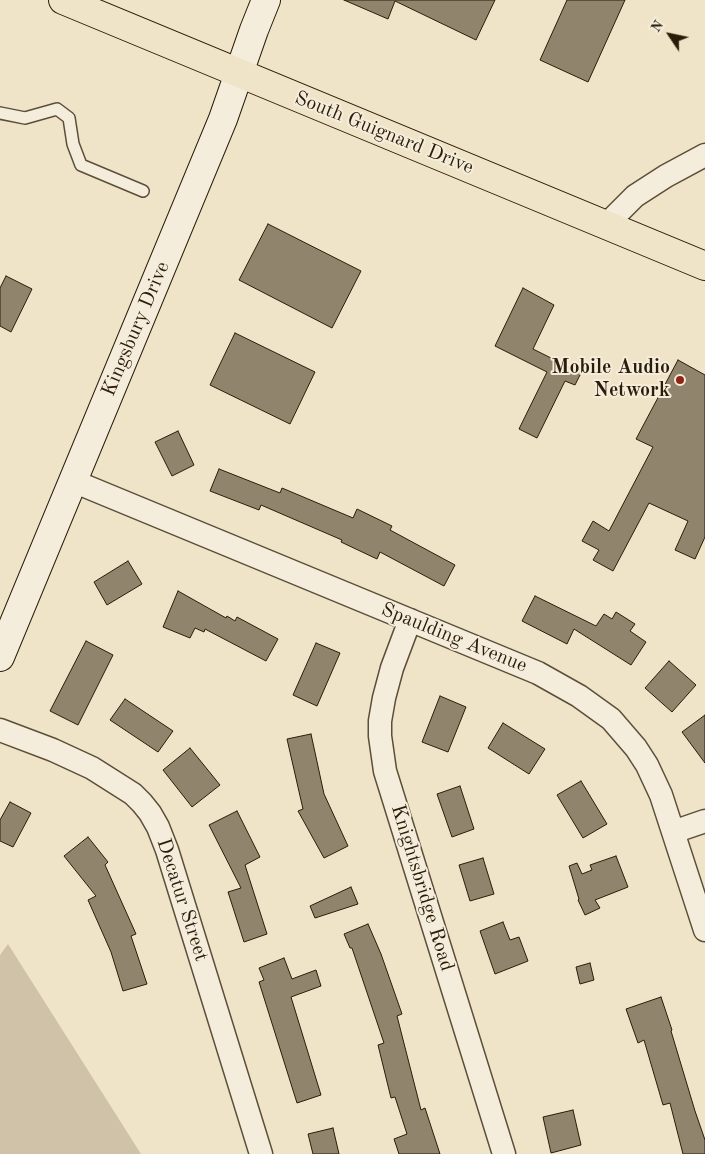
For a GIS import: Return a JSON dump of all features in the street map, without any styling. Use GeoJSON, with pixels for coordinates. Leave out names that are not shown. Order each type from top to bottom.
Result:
{"type":"FeatureCollection","features":[{"type":"Feature","properties":{"kind":"highway","name":"South Guignard Drive"},"geometry":{"type":"LineString","coordinates":[[63,0],[705,266]]}},
{"type":"Feature","properties":{"kind":"street","name":"Kingsbury Drive"},"geometry":{"type":"LineString","coordinates":[[0,657],[223,119],[238,73],[266,0]]}},
{"type":"Feature","properties":{"kind":"street"},"geometry":{"type":"LineString","coordinates":[[606,225],[635,196],[666,176],[705,156]]}},
{"type":"Feature","properties":{"kind":"street","name":"Spaulding Avenue"},"geometry":{"type":"LineString","coordinates":[[73,481],[538,673],[579,696],[611,719],[636,748],[647,766],[661,795],[705,930]]}},
{"type":"Feature","properties":{"kind":"street","name":"Knightsbridge Road"},"geometry":{"type":"LineString","coordinates":[[410,620],[392,668],[381,714],[380,736],[386,771],[504,1154]]}},
{"type":"Feature","properties":{"kind":"street","name":"Decatur Street"},"geometry":{"type":"LineString","coordinates":[[0,730],[53,750],[92,768],[133,794],[150,813],[167,850],[261,1154]]}},
{"type":"Feature","properties":{"kind":"street"},"geometry":{"type":"LineString","coordinates":[[673,832],[705,821]]}},
{"type":"Feature","properties":{"kind":"lane"},"geometry":{"type":"LineString","coordinates":[[0,113],[25,118],[57,110],[69,118],[73,144],[81,165],[142,191]]}},
{"type":"Feature","properties":{"kind":"shaded area"},"geometry":{"type":"Polygon","coordinates":[[[8,944],[141,1154],[0,1154],[0,955],[8,944]]]}},
{"type":"Feature","properties":{"kind":"building"},"geometry":{"type":"Polygon","coordinates":[[[344,0],[495,0],[476,40],[395,1],[388,19],[344,0]]]}},
{"type":"Feature","properties":{"kind":"building"},"geometry":{"type":"Polygon","coordinates":[[[567,0],[625,0],[588,82],[540,60],[567,0]]]}},
{"type":"Feature","properties":{"kind":"building"},"geometry":{"type":"Polygon","coordinates":[[[268,224],[361,271],[332,328],[239,280],[268,224]]]}},
{"type":"Feature","properties":{"kind":"building"},"geometry":{"type":"Polygon","coordinates":[[[6,276],[32,289],[11,332],[0,326],[0,288],[6,276]]]}},
{"type":"Feature","properties":{"kind":"building"},"geometry":{"type":"Polygon","coordinates":[[[523,288],[554,305],[533,349],[581,373],[575,385],[565,381],[537,438],[519,429],[547,372],[495,346],[523,288]]]}},
{"type":"Feature","properties":{"kind":"building"},"geometry":{"type":"Polygon","coordinates":[[[235,333],[315,372],[290,424],[210,385],[235,333]]]}},
{"type":"Feature","properties":{"kind":"building"},"geometry":{"type":"Polygon","coordinates":[[[678,360],[705,375],[705,537],[695,559],[675,550],[688,521],[649,503],[613,571],[593,560],[599,550],[582,541],[593,521],[609,531],[653,447],[636,439],[678,360]]]}},
{"type":"Feature","properties":{"kind":"building"},"geometry":{"type":"Polygon","coordinates":[[[178,431],[194,465],[172,476],[155,442],[178,431]]]}},
{"type":"Feature","properties":{"kind":"building"},"geometry":{"type":"Polygon","coordinates":[[[219,469],[280,493],[282,488],[353,518],[357,509],[392,526],[390,530],[455,565],[444,586],[380,552],[377,559],[341,542],[342,540],[261,505],[259,510],[210,491],[219,469]]]}},
{"type":"Feature","properties":{"kind":"building"},"geometry":{"type":"Polygon","coordinates":[[[128,561],[142,584],[107,605],[94,582],[128,561]]]}},
{"type":"Feature","properties":{"kind":"building"},"geometry":{"type":"Polygon","coordinates":[[[178,591],[226,618],[227,616],[235,621],[237,617],[278,639],[266,661],[205,629],[204,632],[195,628],[190,638],[163,627],[178,591]]]}},
{"type":"Feature","properties":{"kind":"building"},"geometry":{"type":"Polygon","coordinates":[[[535,596],[596,626],[604,614],[612,619],[616,612],[635,624],[630,631],[646,642],[631,665],[574,629],[567,644],[522,621],[535,596]]]}},
{"type":"Feature","properties":{"kind":"building"},"geometry":{"type":"Polygon","coordinates":[[[86,641],[113,655],[78,725],[50,711],[86,641]]]}},
{"type":"Feature","properties":{"kind":"building"},"geometry":{"type":"Polygon","coordinates":[[[316,643],[340,653],[317,706],[293,695],[316,643]]]}},
{"type":"Feature","properties":{"kind":"building"},"geometry":{"type":"Polygon","coordinates":[[[669,661],[696,685],[672,712],[645,688],[669,661]]]}},
{"type":"Feature","properties":{"kind":"building"},"geometry":{"type":"Polygon","coordinates":[[[440,696],[466,707],[448,752],[422,742],[440,696]]]}},
{"type":"Feature","properties":{"kind":"building"},"geometry":{"type":"Polygon","coordinates":[[[125,699],[173,731],[158,752],[110,720],[125,699]]]}},
{"type":"Feature","properties":{"kind":"building"},"geometry":{"type":"Polygon","coordinates":[[[705,715],[705,763],[682,732],[705,715]]]}},
{"type":"Feature","properties":{"kind":"building"},"geometry":{"type":"Polygon","coordinates":[[[503,723],[545,749],[529,774],[488,748],[503,723]]]}},
{"type":"Feature","properties":{"kind":"building"},"geometry":{"type":"Polygon","coordinates":[[[311,734],[324,794],[348,846],[324,858],[298,811],[303,809],[287,739],[311,734]]]}},
{"type":"Feature","properties":{"kind":"building"},"geometry":{"type":"Polygon","coordinates":[[[190,748],[220,785],[192,807],[163,770],[190,748]]]}},
{"type":"Feature","properties":{"kind":"building"},"geometry":{"type":"Polygon","coordinates":[[[581,781],[607,824],[583,838],[557,795],[581,781]]]}},
{"type":"Feature","properties":{"kind":"building"},"geometry":{"type":"Polygon","coordinates":[[[460,786],[474,829],[452,837],[437,794],[460,786]]]}},
{"type":"Feature","properties":{"kind":"building"},"geometry":{"type":"Polygon","coordinates":[[[10,802],[31,813],[13,847],[0,841],[0,820],[10,802]]]}},
{"type":"Feature","properties":{"kind":"building"},"geometry":{"type":"Polygon","coordinates":[[[237,811],[260,857],[245,865],[267,934],[244,942],[228,892],[241,888],[209,825],[237,811]]]}},
{"type":"Feature","properties":{"kind":"building"},"geometry":{"type":"Polygon","coordinates":[[[88,837],[108,862],[105,865],[136,934],[131,936],[147,984],[123,991],[111,952],[88,900],[96,896],[64,856],[88,837]]]}},
{"type":"Feature","properties":{"kind":"building"},"geometry":{"type":"Polygon","coordinates":[[[616,856],[628,887],[595,900],[600,908],[585,915],[578,900],[569,866],[577,863],[582,874],[592,870],[590,865],[616,856]]]}},
{"type":"Feature","properties":{"kind":"building"},"geometry":{"type":"Polygon","coordinates":[[[483,858],[494,894],[470,901],[459,865],[483,858]]]}},
{"type":"Feature","properties":{"kind":"building"},"geometry":{"type":"Polygon","coordinates":[[[351,887],[358,904],[315,918],[310,906],[351,887]]]}},
{"type":"Feature","properties":{"kind":"building"},"geometry":{"type":"Polygon","coordinates":[[[503,922],[510,940],[519,937],[528,961],[495,974],[480,931],[503,922]]]}},
{"type":"Feature","properties":{"kind":"building"},"geometry":{"type":"Polygon","coordinates":[[[368,924],[381,954],[402,1014],[397,1016],[421,1110],[425,1108],[440,1154],[399,1154],[394,1139],[407,1134],[395,1097],[391,1098],[378,1045],[384,1043],[352,948],[350,948],[344,934],[368,924]]]}},
{"type":"Feature","properties":{"kind":"building"},"geometry":{"type":"Polygon","coordinates":[[[284,958],[292,979],[316,970],[321,986],[291,997],[321,1095],[297,1103],[259,982],[264,980],[259,968],[284,958]]]}},
{"type":"Feature","properties":{"kind":"building"},"geometry":{"type":"Polygon","coordinates":[[[590,963],[594,980],[580,984],[576,967],[590,963]]]}},
{"type":"Feature","properties":{"kind":"building"},"geometry":{"type":"Polygon","coordinates":[[[661,997],[705,1140],[705,1154],[683,1154],[670,1103],[663,1105],[644,1040],[638,1043],[626,1009],[661,997]]]}},
{"type":"Feature","properties":{"kind":"building"},"geometry":{"type":"Polygon","coordinates":[[[573,1110],[581,1145],[551,1153],[543,1117],[573,1110]]]}},
{"type":"Feature","properties":{"kind":"building"},"geometry":{"type":"Polygon","coordinates":[[[333,1128],[339,1154],[313,1154],[308,1134],[333,1128]]]}},
{"type":"Feature","properties":{"kind":"place","name":"Mobile Audio Network"},"geometry":{"type":"Point","coordinates":[680,380]}}]}
